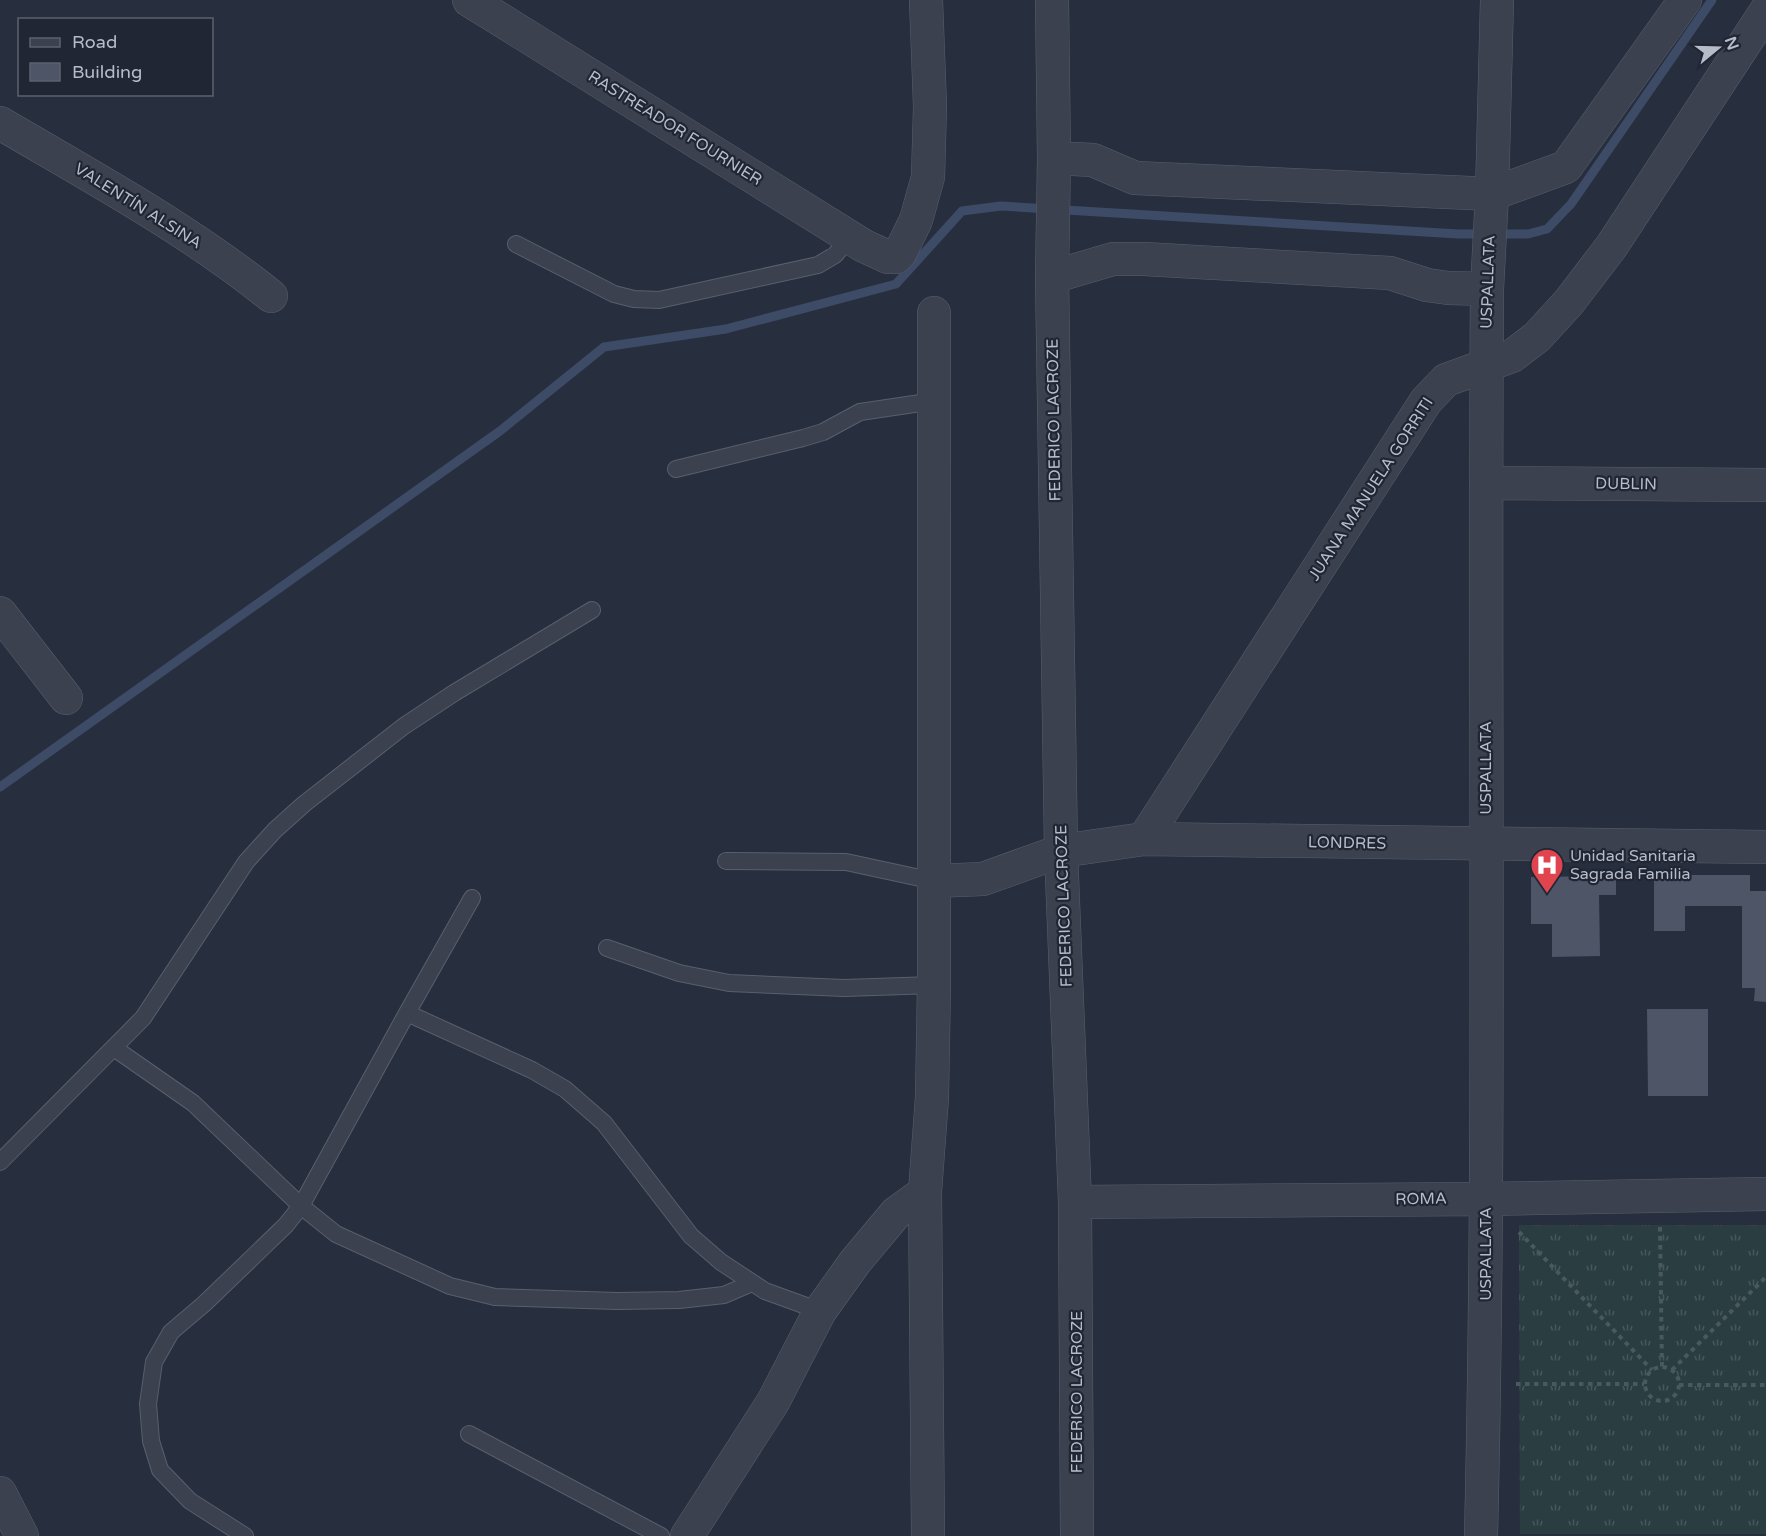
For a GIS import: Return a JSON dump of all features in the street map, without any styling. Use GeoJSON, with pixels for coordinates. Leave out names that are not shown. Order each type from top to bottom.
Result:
{"type":"FeatureCollection","features":[{"type":"Feature","properties":{"kind":"street"},"geometry":{"type":"LineString","coordinates":[[875,247],[916,220],[928,177],[930,106],[926,0]]}},
{"type":"Feature","properties":{"kind":"street","name":"FEDERICO LACROZE"},"geometry":{"type":"LineString","coordinates":[[1052,0],[1054,158],[1052,269],[1062,851],[1076,1202],[1077,1536]]}},
{"type":"Feature","properties":{"kind":"street","name":"USPALLATA"},"geometry":{"type":"LineString","coordinates":[[1481,1536],[1486,1199],[1486,364],[1497,0]]}},
{"type":"Feature","properties":{"kind":"street"},"geometry":{"type":"LineString","coordinates":[[1054,158],[1093,160],[1135,178],[1491,204],[1566,166],[1685,0]]}},
{"type":"Feature","properties":{"kind":"street","name":"RASTREADOR FOURNIER"},"geometry":{"type":"LineString","coordinates":[[491,5],[875,247]]}},
{"type":"Feature","properties":{"kind":"street","name":"JUANA MANUELA GORRITI"},"geometry":{"type":"LineString","coordinates":[[1144,840],[1426,401],[1446,380],[1512,356],[1537,337],[1569,302],[1611,248],[1766,11]]}},
{"type":"Feature","properties":{"kind":"street","name":"VALENTÍN ALSINA"},"geometry":{"type":"LineString","coordinates":[[0,123],[230,263],[271,296]]}},
{"type":"Feature","properties":{"kind":"street"},"geometry":{"type":"LineString","coordinates":[[1052,269],[1113,259],[1144,260],[1373,271],[1390,273],[1427,285],[1487,289]]}},
{"type":"Feature","properties":{"kind":"street"},"geometry":{"type":"LineString","coordinates":[[928,1536],[925,1192],[932,1097],[934,985],[934,314]]}},
{"type":"Feature","properties":{"kind":"street","name":"DUBLIN"},"geometry":{"type":"LineString","coordinates":[[1486,483],[1766,485]]}},
{"type":"Feature","properties":{"kind":"street"},"geometry":{"type":"LineString","coordinates":[[0,613],[66,698]]}},
{"type":"Feature","properties":{"kind":"street","name":"LONDRES"},"geometry":{"type":"LineString","coordinates":[[934,881],[983,879],[1062,851],[1144,840],[1766,847]]}},
{"type":"Feature","properties":{"kind":"street"},"geometry":{"type":"LineString","coordinates":[[687,1536],[773,1402],[820,1311],[855,1262],[896,1213],[925,1192]]}},
{"type":"Feature","properties":{"kind":"street","name":"ROMA"},"geometry":{"type":"LineString","coordinates":[[1076,1202],[1766,1194]]}},
{"type":"Feature","properties":{"kind":"street"},"geometry":{"type":"LineString","coordinates":[[0,1493],[22,1536]]}},
{"type":"Feature","properties":{"kind":"lane"},"geometry":{"type":"LineString","coordinates":[[516,244],[614,294],[634,299],[659,300],[818,265],[835,255],[875,247]]}},
{"type":"Feature","properties":{"kind":"lane"},"geometry":{"type":"LineString","coordinates":[[676,469],[823,432],[860,412],[934,401]]}},
{"type":"Feature","properties":{"kind":"lane"},"geometry":{"type":"LineString","coordinates":[[0,1162],[143,1018],[246,862],[304,804],[404,726],[454,693],[592,610]]}},
{"type":"Feature","properties":{"kind":"lane"},"geometry":{"type":"LineString","coordinates":[[726,861],[846,862],[934,881]]}},
{"type":"Feature","properties":{"kind":"lane"},"geometry":{"type":"LineString","coordinates":[[245,1536],[190,1501],[160,1470],[151,1442],[148,1404],[153,1362],[171,1332],[204,1304],[286,1225],[301,1206],[472,898]]}},
{"type":"Feature","properties":{"kind":"lane"},"geometry":{"type":"LineString","coordinates":[[607,948],[679,973],[729,983],[844,988],[934,985]]}},
{"type":"Feature","properties":{"kind":"lane"},"geometry":{"type":"LineString","coordinates":[[407,1013],[532,1070],[565,1089],[604,1124],[692,1236],[721,1262],[765,1291],[820,1311]]}},
{"type":"Feature","properties":{"kind":"lane"},"geometry":{"type":"LineString","coordinates":[[114,1048],[194,1103],[301,1206],[336,1234],[450,1286],[495,1297],[617,1301],[679,1300],[724,1295],[752,1282]]}},
{"type":"Feature","properties":{"kind":"lane"},"geometry":{"type":"LineString","coordinates":[[469,1434],[660,1536]]}},
{"type":"Feature","properties":{"kind":"path"},"geometry":{"type":"LineString","coordinates":[[1659,1196],[1662,1367]]}},
{"type":"Feature","properties":{"kind":"path"},"geometry":{"type":"LineString","coordinates":[[1486,1199],[1652,1370]]}},
{"type":"Feature","properties":{"kind":"path"},"geometry":{"type":"LineString","coordinates":[[1672,1370],[1766,1276]]}},
{"type":"Feature","properties":{"kind":"path"},"geometry":{"type":"LineString","coordinates":[[1662,1367],[1672,1370],[1679,1385],[1675,1396],[1664,1402],[1658,1402],[1648,1396],[1644,1384],[1647,1374],[1662,1367]]}},
{"type":"Feature","properties":{"kind":"path"},"geometry":{"type":"LineString","coordinates":[[1485,1384],[1644,1384]]}},
{"type":"Feature","properties":{"kind":"path"},"geometry":{"type":"LineString","coordinates":[[1679,1385],[1766,1385]]}},
{"type":"Feature","properties":{"kind":"green space"},"geometry":{"type":"Polygon","coordinates":[[[1519,1225],[1766,1225],[1766,1534],[1520,1534],[1519,1225]]]}},
{"type":"Feature","properties":{"kind":"building"},"geometry":{"type":"Polygon","coordinates":[[[1654,875],[1750,875],[1750,891],[1766,891],[1766,1002],[1754,1001],[1755,988],[1742,988],[1742,906],[1685,906],[1685,931],[1654,931],[1654,875]]]}},
{"type":"Feature","properties":{"kind":"building"},"geometry":{"type":"Polygon","coordinates":[[[1616,876],[1616,895],[1599,895],[1600,956],[1552,957],[1552,924],[1531,924],[1531,877],[1616,876]]]}},
{"type":"Feature","properties":{"kind":"building"},"geometry":{"type":"Polygon","coordinates":[[[1647,1009],[1708,1009],[1708,1096],[1648,1096],[1647,1009]]]}},
{"type":"Feature","properties":{"kind":"waterway"},"geometry":{"type":"LineString","coordinates":[[0,787],[500,431],[604,347],[726,329],[896,284],[962,211],[1001,206],[1458,234],[1528,234],[1547,229],[1571,204],[1712,0]]}},
{"type":"Feature","properties":{"kind":"place","name":"Unidad Sanitaria Sagrada Familia"},"geometry":{"type":"Point","coordinates":[1547,894]}}]}
